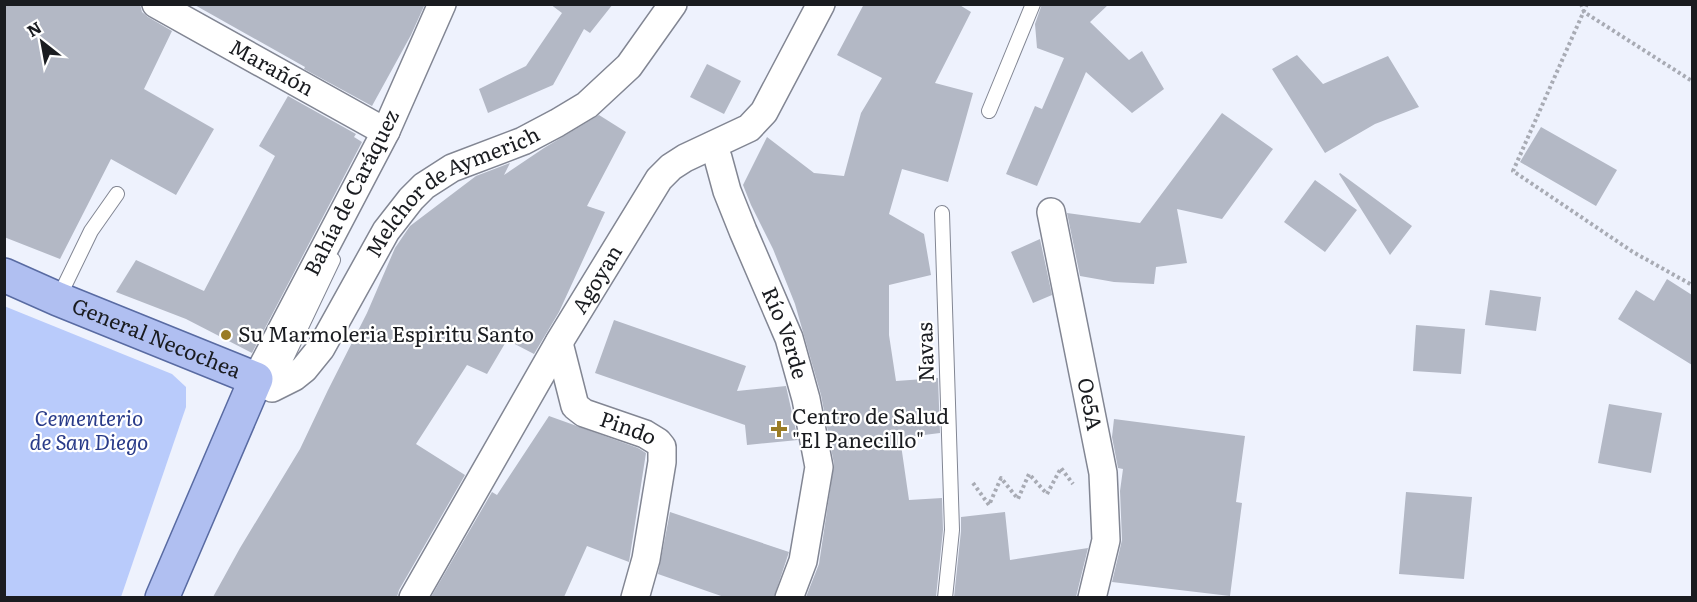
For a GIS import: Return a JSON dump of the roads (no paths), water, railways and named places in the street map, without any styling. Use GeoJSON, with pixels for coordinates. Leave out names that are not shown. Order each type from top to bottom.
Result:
{"type":"FeatureCollection","features":[{"type":"Feature","properties":{"kind":"main road","name":"General Necochea"},"geometry":{"type":"LineString","coordinates":[[4,275],[263,393],[162,597]]}},
{"type":"Feature","properties":{"kind":"street","name":"Marañón"},"geometry":{"type":"LineString","coordinates":[[156,4],[386,131]]}},
{"type":"Feature","properties":{"kind":"street","name":"Bahía de Caráquez"},"geometry":{"type":"LineString","coordinates":[[263,393],[386,131],[442,4]]}},
{"type":"Feature","properties":{"kind":"street","name":"Melchor de Aymerich"},"geometry":{"type":"LineString","coordinates":[[263,393],[294,377],[304,369],[321,348],[386,231],[424,186],[452,168],[523,141],[588,105],[629,66],[673,4]]}},
{"type":"Feature","properties":{"kind":"street","name":"Agoyan"},"geometry":{"type":"LineString","coordinates":[[413,597],[558,343],[659,179],[671,167],[686,158],[749,128],[758,120],[765,112],[821,4]]}},
{"type":"Feature","properties":{"kind":"street","name":"Río Verde"},"geometry":{"type":"LineString","coordinates":[[712,146],[743,231],[789,338],[806,399],[819,467],[803,561],[789,597]]}},
{"type":"Feature","properties":{"kind":"street","name":"Oe5A"},"geometry":{"type":"LineString","coordinates":[[1051,212],[1103,473],[1106,540],[1092,597]]}},
{"type":"Feature","properties":{"kind":"street","name":"Pindo"},"geometry":{"type":"LineString","coordinates":[[558,343],[575,406],[584,413],[645,434],[662,447],[662,462],[646,559],[634,597]]}},
{"type":"Feature","properties":{"kind":"lane"},"geometry":{"type":"LineString","coordinates":[[989,111],[1033,4]]}},
{"type":"Feature","properties":{"kind":"lane"},"geometry":{"type":"LineString","coordinates":[[58,299],[91,231],[117,194]]}},
{"type":"Feature","properties":{"kind":"lane","name":"Navas"},"geometry":{"type":"LineString","coordinates":[[942,213],[952,530],[945,597]]}},
{"type":"Feature","properties":{"kind":"place","name":"Su Marmoleria Espiritu Santo"},"geometry":{"type":"Point","coordinates":[226,335]}},
{"type":"Feature","properties":{"kind":"place","name":"Centro de Salud \"El Panecillo\""},"geometry":{"type":"Point","coordinates":[779,429]}},
{"type":"Feature","properties":{"kind":"park label","name":"Cementerio de San Diego"},"geometry":{"type":"Point","coordinates":[89,431]}}]}
